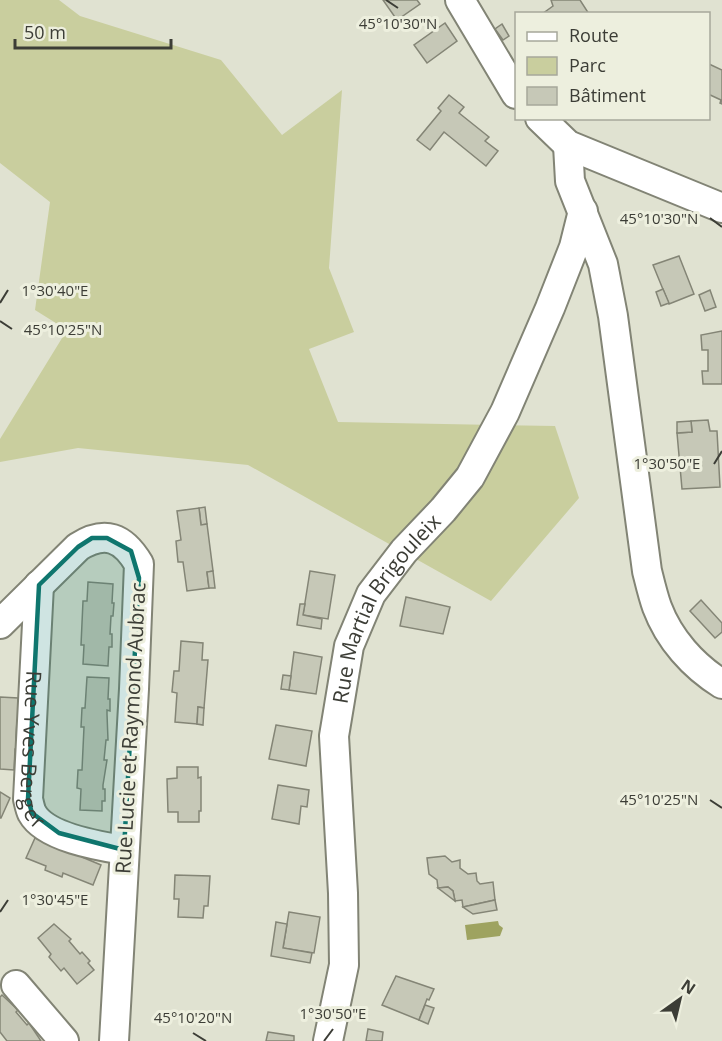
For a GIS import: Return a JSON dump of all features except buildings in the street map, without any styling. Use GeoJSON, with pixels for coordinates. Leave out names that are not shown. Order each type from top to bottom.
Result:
{"type":"FeatureCollection","features":[{"type":"Feature","properties":{"kind":"street"},"geometry":{"type":"LineString","coordinates":[[460,0],[515,92]]}},
{"type":"Feature","properties":{"kind":"street"},"geometry":{"type":"LineString","coordinates":[[542,120],[568,145],[722,208]]}},
{"type":"Feature","properties":{"kind":"street"},"geometry":{"type":"LineString","coordinates":[[568,145],[570,181],[603,264],[613,316],[647,571],[657,608],[678,646],[706,674],[722,684]]}},
{"type":"Feature","properties":{"kind":"street","name":"Rue Martial Brigouleix"},"geometry":{"type":"LineString","coordinates":[[328,1041],[344,965],[343,893],[334,736],[349,646],[371,594],[404,551],[443,510],[470,477],[505,412],[574,247],[583,211]]}},
{"type":"Feature","properties":{"kind":"street","name":"Rue Lucie et Raymond Aubrac"},"geometry":{"type":"LineString","coordinates":[[0,624],[78,547],[92,538],[107,538],[121,543],[131,551],[139,564],[135,678],[114,1041]]}},
{"type":"Feature","properties":{"kind":"street","name":"Rue Yves Berger"},"geometry":{"type":"LineString","coordinates":[[39,585],[28,799],[32,813],[41,824],[59,833],[93,845],[124,850]]}},
{"type":"Feature","properties":{"kind":"street"},"geometry":{"type":"LineString","coordinates":[[16,985],[64,1041]]}},
{"type":"Feature","properties":{"kind":"highlighted area"},"geometry":{"type":"Polygon","coordinates":[[[92,538],[107,538],[131,551],[139,578],[124,850],[59,833],[32,813],[28,799],[39,585],[78,547],[92,538]]]}},
{"type":"Feature","properties":{"kind":"green space"},"geometry":{"type":"Polygon","coordinates":[[[0,0],[59,0],[80,16],[221,60],[282,135],[342,90],[329,268],[354,332],[309,349],[338,422],[555,426],[579,498],[491,601],[248,465],[78,448],[0,462],[0,439],[67,330],[35,310],[50,202],[0,163],[0,0]]]}},
{"type":"Feature","properties":{"kind":"shaded area"},"geometry":{"type":"Polygon","coordinates":[[[498,921],[503,928],[500,936],[467,940],[465,925],[498,921]]]}}]}
